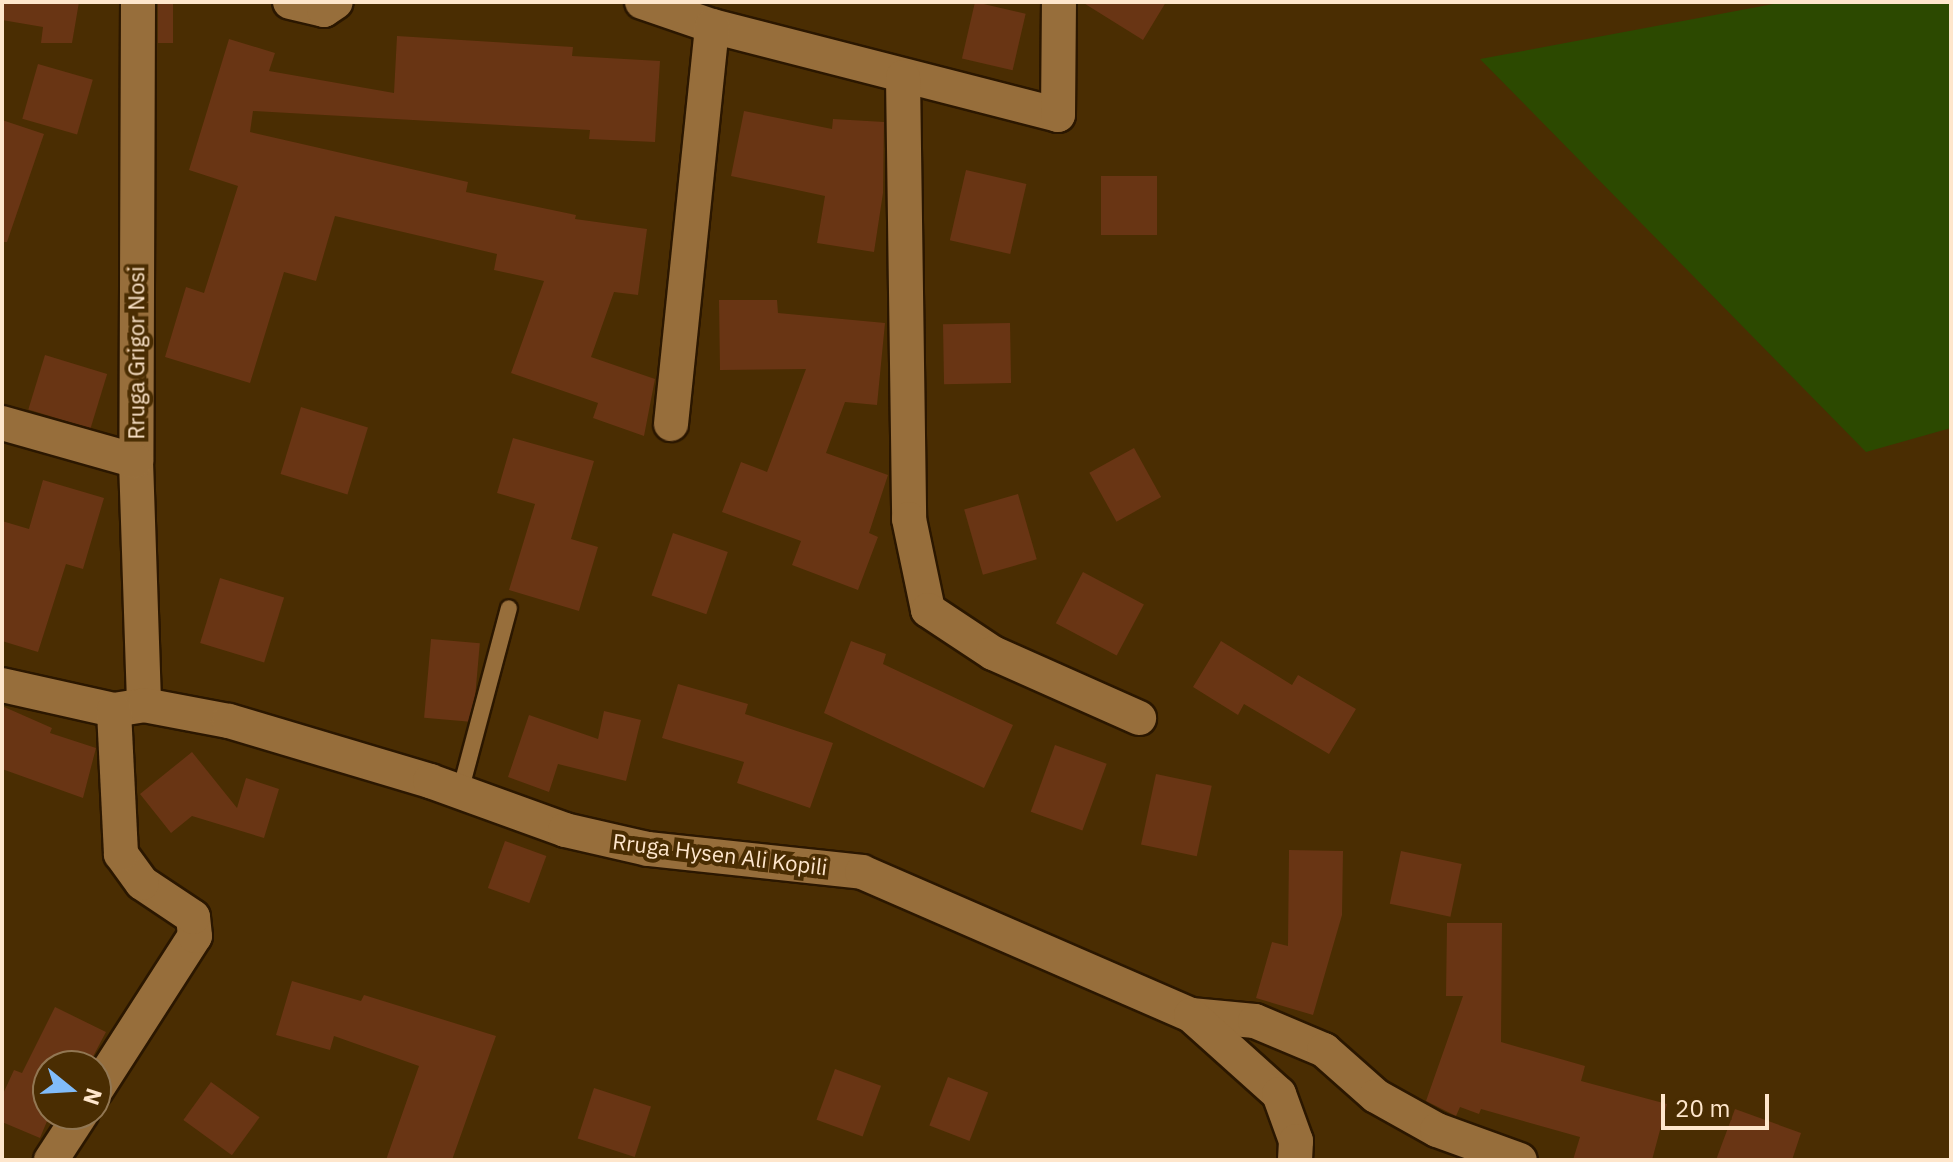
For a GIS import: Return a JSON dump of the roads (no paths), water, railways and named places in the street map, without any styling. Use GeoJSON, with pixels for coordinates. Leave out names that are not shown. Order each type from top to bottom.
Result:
{"type":"FeatureCollection","features":[{"type":"Feature","properties":{"kind":"street","name":"Rruga Grigor Nosi"},"geometry":{"type":"LineString","coordinates":[[112,1065],[195,936],[193,917],[142,883],[121,854],[136,461],[138,2]]}},
{"type":"Feature","properties":{"kind":"street"},"geometry":{"type":"LineString","coordinates":[[290,2],[324,10],[336,2]]}},
{"type":"Feature","properties":{"kind":"street"},"geometry":{"type":"LineString","coordinates":[[645,2],[712,26],[1058,115],[1059,2]]}},
{"type":"Feature","properties":{"kind":"street"},"geometry":{"type":"LineString","coordinates":[[671,424],[712,26]]}},
{"type":"Feature","properties":{"kind":"street"},"geometry":{"type":"LineString","coordinates":[[903,77],[909,519],[928,610],[993,653],[1139,718]]}},
{"type":"Feature","properties":{"kind":"street"},"geometry":{"type":"LineString","coordinates":[[2,423],[136,461]]}},
{"type":"Feature","properties":{"kind":"street","name":"Rruga Hysen Ali Kopili"},"geometry":{"type":"LineString","coordinates":[[2,685],[229,721],[460,792],[565,830],[648,849],[862,872],[1191,1015]]}},
{"type":"Feature","properties":{"kind":"street"},"geometry":{"type":"LineString","coordinates":[[1191,1015],[1279,1094],[1296,1141],[1295,1160]]}},
{"type":"Feature","properties":{"kind":"street"},"geometry":{"type":"LineString","coordinates":[[1191,1015],[1255,1021],[1324,1050],[1376,1096],[1437,1130],[1520,1160]]}},
{"type":"Feature","properties":{"kind":"street"},"geometry":{"type":"LineString","coordinates":[[51,1160],[71,1130]]}},
{"type":"Feature","properties":{"kind":"lane"},"geometry":{"type":"LineString","coordinates":[[460,792],[509,608]]}}]}
